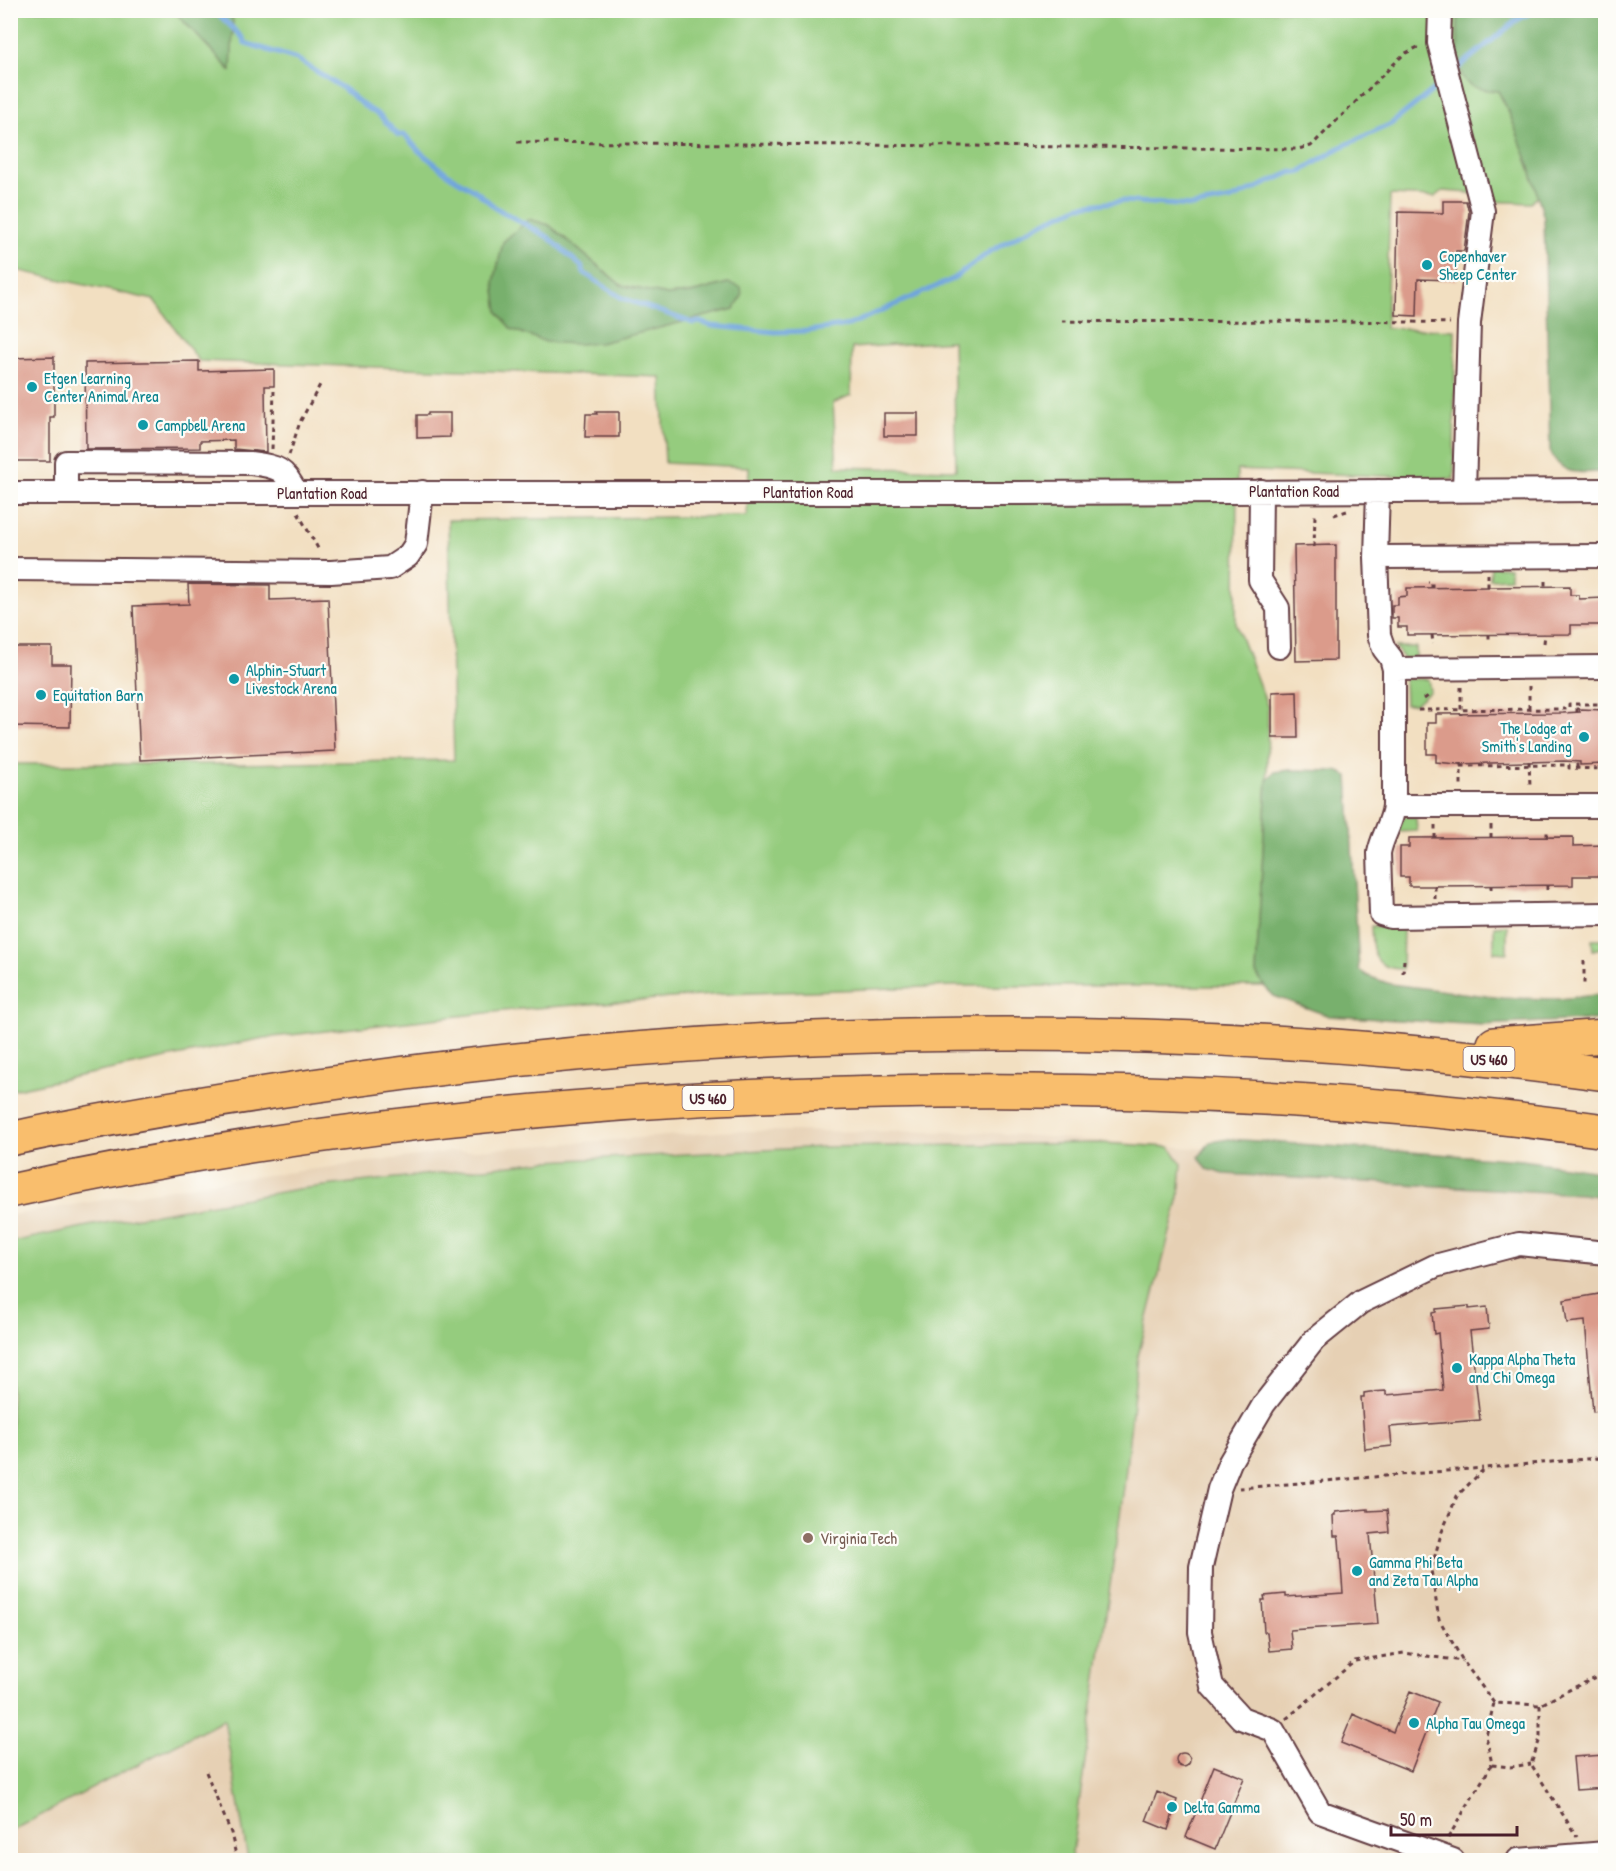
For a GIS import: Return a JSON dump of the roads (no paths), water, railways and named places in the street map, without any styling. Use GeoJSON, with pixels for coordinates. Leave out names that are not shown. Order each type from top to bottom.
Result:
{"type":"FeatureCollection","features":[{"type":"Feature","properties":{"kind":"highway","name":"US 460"},"geometry":{"type":"LineString","coordinates":[[10,1139],[223,1099],[384,1075],[544,1057],[686,1045],[827,1038],[1024,1035],[1220,1039],[1488,1059],[1605,1074]]}},
{"type":"Feature","properties":{"kind":"highway"},"geometry":{"type":"LineString","coordinates":[[1371,1049],[1522,1043],[1605,1036]]}},
{"type":"Feature","properties":{"kind":"highway","name":"US 460"},"geometry":{"type":"LineString","coordinates":[[10,1191],[229,1150],[416,1125],[627,1103],[803,1094],[969,1090],[1201,1096],[1411,1108],[1605,1131]]}},
{"type":"Feature","properties":{"kind":"street"},"geometry":{"type":"LineString","coordinates":[[1440,10],[1439,43],[1484,211],[1469,323],[1464,490]]}},
{"type":"Feature","properties":{"kind":"street"},"geometry":{"type":"LineString","coordinates":[[66,493],[66,462],[250,463],[278,468],[290,479],[297,503]]}},
{"type":"Feature","properties":{"kind":"street","name":"Plantation Road"},"geometry":{"type":"LineString","coordinates":[[10,493],[66,493],[297,503],[422,492],[1605,490]]}},
{"type":"Feature","properties":{"kind":"street"},"geometry":{"type":"LineString","coordinates":[[1261,491],[1260,580],[1278,608],[1279,647]]}},
{"type":"Feature","properties":{"kind":"street"},"geometry":{"type":"LineString","coordinates":[[1378,491],[1376,557],[1379,635],[1394,669],[1394,806],[1393,816],[1380,844],[1380,910],[1384,916],[1605,914]]}},
{"type":"Feature","properties":{"kind":"street"},"geometry":{"type":"LineString","coordinates":[[10,569],[331,572],[390,568],[408,556],[416,544],[422,492]]}},
{"type":"Feature","properties":{"kind":"street"},"geometry":{"type":"LineString","coordinates":[[1376,557],[1605,556]]}},
{"type":"Feature","properties":{"kind":"street"},"geometry":{"type":"LineString","coordinates":[[1394,669],[1605,667]]}},
{"type":"Feature","properties":{"kind":"street"},"geometry":{"type":"LineString","coordinates":[[1394,806],[1605,806]]}},
{"type":"Feature","properties":{"kind":"street"},"geometry":{"type":"LineString","coordinates":[[1446,1858],[1320,1812],[1273,1730],[1241,1718],[1212,1686],[1200,1632],[1201,1567],[1219,1489],[1230,1462],[1264,1404],[1314,1340],[1361,1302],[1435,1266],[1519,1244],[1605,1252]]}},
{"type":"Feature","properties":{"kind":"street"},"geometry":{"type":"LineString","coordinates":[[1518,1860],[1595,1854]]}},
{"type":"Feature","properties":{"kind":"waterway"},"geometry":{"type":"LineString","coordinates":[[214,10],[243,38],[245,43],[297,59],[344,89],[379,115],[398,135],[405,135],[419,151],[449,175],[477,192],[496,208],[548,237],[582,267],[584,273],[622,298],[693,323],[775,332],[808,331],[849,325],[951,280],[991,251],[1037,225],[1080,206],[1124,201],[1192,206],[1232,199],[1292,172],[1298,173],[1341,147],[1391,124],[1442,83]]}},
{"type":"Feature","properties":{"kind":"waterway"},"geometry":{"type":"LineString","coordinates":[[1453,72],[1517,20],[1535,10]]}},
{"type":"Feature","properties":{"kind":"place","name":"Copenhaver Sheep Center"},"geometry":{"type":"Point","coordinates":[1427,265]}},
{"type":"Feature","properties":{"kind":"place","name":"Etgen Learning Center Animal Area"},"geometry":{"type":"Point","coordinates":[32,387]}},
{"type":"Feature","properties":{"kind":"place","name":"Campbell Arena"},"geometry":{"type":"Point","coordinates":[143,425]}},
{"type":"Feature","properties":{"kind":"place","name":"Alphin-Stuart Livestock Arena"},"geometry":{"type":"Point","coordinates":[234,679]}},
{"type":"Feature","properties":{"kind":"place","name":"Equitation Barn"},"geometry":{"type":"Point","coordinates":[41,695]}},
{"type":"Feature","properties":{"kind":"place","name":"The Lodge at Smith's Landing"},"geometry":{"type":"Point","coordinates":[1584,737]}},
{"type":"Feature","properties":{"kind":"place","name":"Kappa Alpha Theta and Chi Omega"},"geometry":{"type":"Point","coordinates":[1457,1368]}},
{"type":"Feature","properties":{"kind":"place","name":"Virginia Tech"},"geometry":{"type":"Point","coordinates":[808,1538]}},
{"type":"Feature","properties":{"kind":"place","name":"Gamma Phi Beta and Zeta Tau Alpha"},"geometry":{"type":"Point","coordinates":[1357,1571]}},
{"type":"Feature","properties":{"kind":"place","name":"Alpha Tau Omega"},"geometry":{"type":"Point","coordinates":[1414,1723]}},
{"type":"Feature","properties":{"kind":"place","name":"Delta Gamma"},"geometry":{"type":"Point","coordinates":[1172,1807]}}]}
